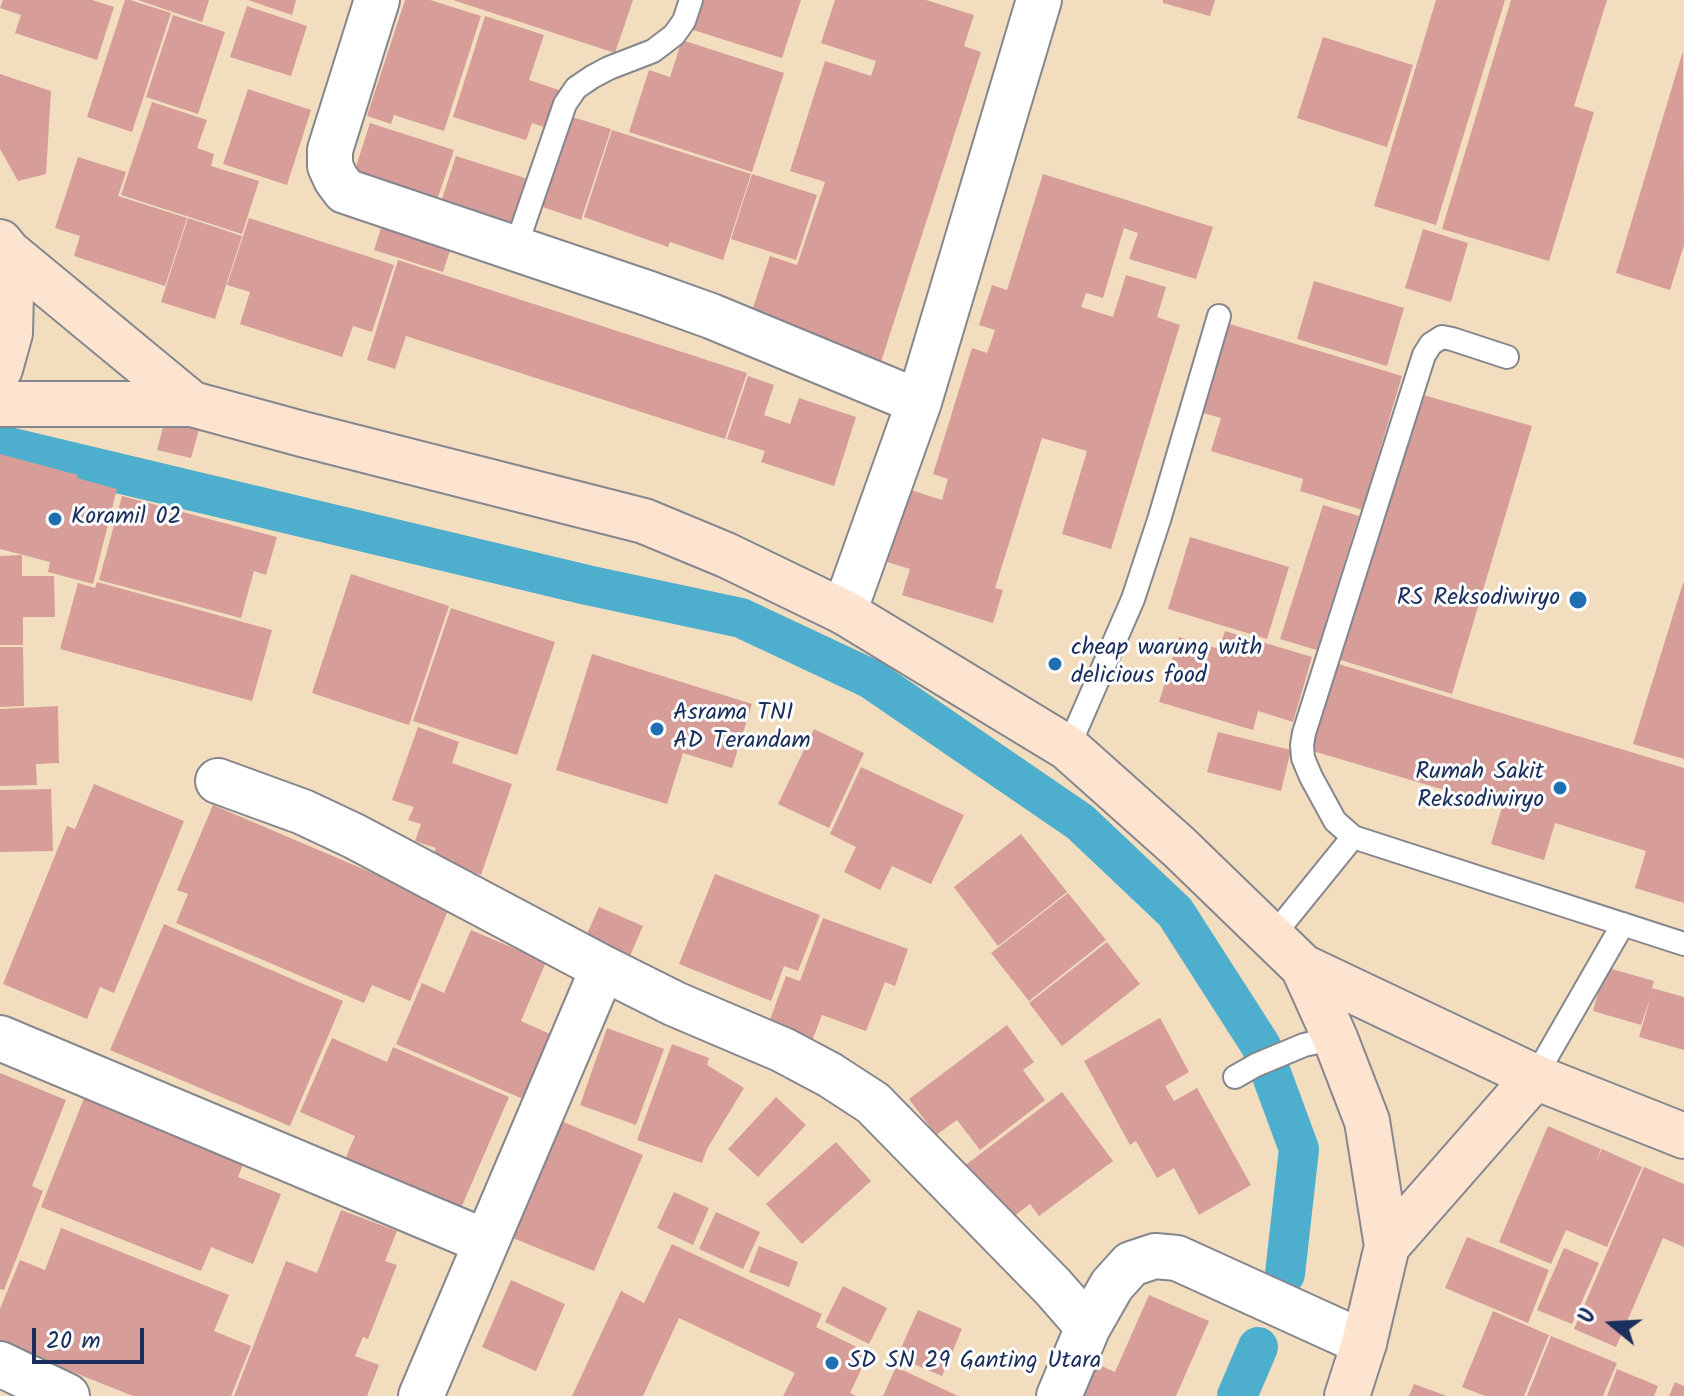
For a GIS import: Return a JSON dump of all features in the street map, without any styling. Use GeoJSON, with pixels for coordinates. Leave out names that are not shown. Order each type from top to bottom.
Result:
{"type":"FeatureCollection","features":[{"type":"Feature","properties":{"kind":"main road"},"geometry":{"type":"LineString","coordinates":[[0,369],[10,333],[11,292],[4,247]]}},
{"type":"Feature","properties":{"kind":"main road"},"geometry":{"type":"LineString","coordinates":[[4,247],[192,404]]}},
{"type":"Feature","properties":{"kind":"main road"},"geometry":{"type":"LineString","coordinates":[[0,404],[192,404],[644,521],[726,555],[844,612],[1068,748],[1179,847],[1303,967],[1535,1077],[1684,1136]]}},
{"type":"Feature","properties":{"kind":"main road"},"geometry":{"type":"LineString","coordinates":[[1303,967],[1319,1041],[1367,1121],[1387,1246],[1364,1343],[1347,1396]]}},
{"type":"Feature","properties":{"kind":"main road"},"geometry":{"type":"LineString","coordinates":[[1387,1246],[1535,1077]]}},
{"type":"Feature","properties":{"kind":"street"},"geometry":{"type":"LineString","coordinates":[[377,0],[330,150],[330,166],[345,191],[711,316],[919,402]]}},
{"type":"Feature","properties":{"kind":"street"},"geometry":{"type":"LineString","coordinates":[[844,612],[919,402],[1039,0]]}},
{"type":"Feature","properties":{"kind":"street"},"geometry":{"type":"LineString","coordinates":[[218,781],[303,812],[354,836],[603,968],[675,1004],[783,1050],[830,1075],[873,1103],[1053,1287],[1088,1327]]}},
{"type":"Feature","properties":{"kind":"street"},"geometry":{"type":"LineString","coordinates":[[421,1396],[603,968]]}},
{"type":"Feature","properties":{"kind":"street"},"geometry":{"type":"LineString","coordinates":[[0,1038],[486,1242]]}},
{"type":"Feature","properties":{"kind":"street"},"geometry":{"type":"LineString","coordinates":[[1059,1396],[1088,1327],[1112,1285],[1131,1264],[1155,1256],[1177,1258],[1364,1343]]}},
{"type":"Feature","properties":{"kind":"street"},"geometry":{"type":"LineString","coordinates":[[0,1364],[67,1396]]}},
{"type":"Feature","properties":{"kind":"lane"},"geometry":{"type":"LineString","coordinates":[[515,249],[565,104],[576,88],[609,68],[653,51],[674,35],[684,21],[691,0]]}},
{"type":"Feature","properties":{"kind":"lane"},"geometry":{"type":"LineString","coordinates":[[1068,748],[1133,599],[1219,316]]}},
{"type":"Feature","properties":{"kind":"lane"},"geometry":{"type":"LineString","coordinates":[[1507,357],[1442,337],[1431,344],[1424,355],[1304,733],[1303,758],[1335,821],[1353,837],[1684,944]]}},
{"type":"Feature","properties":{"kind":"lane"},"geometry":{"type":"LineString","coordinates":[[1272,937],[1353,837]]}},
{"type":"Feature","properties":{"kind":"lane"},"geometry":{"type":"LineString","coordinates":[[1535,1077],[1623,924]]}},
{"type":"Feature","properties":{"kind":"lane"},"geometry":{"type":"LineString","coordinates":[[1235,1077],[1256,1065],[1319,1041]]}},
{"type":"Feature","properties":{"kind":"building"},"geometry":{"type":"Polygon","coordinates":[[[3,0],[92,0],[114,7],[97,60],[15,33],[21,15],[0,8],[3,0]]]}},
{"type":"Feature","properties":{"kind":"building"},"geometry":{"type":"Polygon","coordinates":[[[125,0],[171,13],[132,132],[87,117],[125,0]]]}},
{"type":"Feature","properties":{"kind":"building"},"geometry":{"type":"Polygon","coordinates":[[[138,0],[209,0],[202,22],[138,0]]]}},
{"type":"Feature","properties":{"kind":"building"},"geometry":{"type":"Polygon","coordinates":[[[248,0],[296,0],[292,15],[248,0]]]}},
{"type":"Feature","properties":{"kind":"building"},"geometry":{"type":"Polygon","coordinates":[[[405,0],[430,0],[481,16],[444,131],[394,115],[391,124],[367,116],[405,0]]]}},
{"type":"Feature","properties":{"kind":"building"},"geometry":{"type":"Polygon","coordinates":[[[453,0],[633,0],[615,53],[453,0]]]}},
{"type":"Feature","properties":{"kind":"building"},"geometry":{"type":"Polygon","coordinates":[[[700,0],[801,0],[782,58],[690,29],[700,0]]]}},
{"type":"Feature","properties":{"kind":"building"},"geometry":{"type":"Polygon","coordinates":[[[835,0],[926,0],[974,15],[964,46],[981,52],[879,368],[747,326],[770,256],[797,265],[825,182],[790,171],[825,61],[871,76],[876,61],[821,43],[835,0]]]}},
{"type":"Feature","properties":{"kind":"building"},"geometry":{"type":"Polygon","coordinates":[[[1163,0],[1215,0],[1210,16],[1163,3],[1163,0]]]}},
{"type":"Feature","properties":{"kind":"building"},"geometry":{"type":"Polygon","coordinates":[[[1436,0],[1505,0],[1436,225],[1374,206],[1436,0]]]}},
{"type":"Feature","properties":{"kind":"building"},"geometry":{"type":"Polygon","coordinates":[[[1511,0],[1607,0],[1574,106],[1594,112],[1549,261],[1442,229],[1511,0]]]}},
{"type":"Feature","properties":{"kind":"building"},"geometry":{"type":"Polygon","coordinates":[[[247,6],[307,26],[291,76],[230,57],[247,6]]]}},
{"type":"Feature","properties":{"kind":"building"},"geometry":{"type":"Polygon","coordinates":[[[173,15],[225,32],[198,114],[146,97],[173,15]]]}},
{"type":"Feature","properties":{"kind":"building"},"geometry":{"type":"Polygon","coordinates":[[[485,16],[544,35],[529,80],[562,91],[550,129],[532,123],[526,140],[453,117],[485,16]]]}},
{"type":"Feature","properties":{"kind":"building"},"geometry":{"type":"Polygon","coordinates":[[[1323,37],[1413,65],[1387,147],[1297,118],[1323,37]]]}},
{"type":"Feature","properties":{"kind":"building"},"geometry":{"type":"Polygon","coordinates":[[[682,40],[784,73],[752,172],[629,132],[649,70],[670,77],[682,40]]]}},
{"type":"Feature","properties":{"kind":"building"},"geometry":{"type":"Polygon","coordinates":[[[1683,51],[1684,245],[1670,290],[1616,273],[1683,51]]]}},
{"type":"Feature","properties":{"kind":"building"},"geometry":{"type":"Polygon","coordinates":[[[0,74],[51,91],[46,174],[18,181],[0,149],[0,74]]]}},
{"type":"Feature","properties":{"kind":"building"},"geometry":{"type":"Polygon","coordinates":[[[248,89],[311,110],[287,185],[223,164],[248,89]]]}},
{"type":"Feature","properties":{"kind":"building"},"geometry":{"type":"Polygon","coordinates":[[[152,102],[207,120],[197,148],[214,154],[211,166],[259,181],[242,234],[121,195],[152,102]]]}},
{"type":"Feature","properties":{"kind":"building"},"geometry":{"type":"Polygon","coordinates":[[[566,115],[611,129],[581,220],[537,205],[566,115]]]}},
{"type":"Feature","properties":{"kind":"building"},"geometry":{"type":"Polygon","coordinates":[[[370,123],[454,150],[435,206],[352,179],[370,123]]]}},
{"type":"Feature","properties":{"kind":"building"},"geometry":{"type":"Polygon","coordinates":[[[612,130],[751,174],[723,260],[670,242],[668,247],[584,217],[612,130]]]}},
{"type":"Feature","properties":{"kind":"building"},"geometry":{"type":"Polygon","coordinates":[[[456,156],[528,179],[511,232],[439,208],[456,156]]]}},
{"type":"Feature","properties":{"kind":"building"},"geometry":{"type":"Polygon","coordinates":[[[78,157],[126,172],[118,196],[187,218],[165,286],[74,256],[80,236],[55,228],[78,157]]]}},
{"type":"Feature","properties":{"kind":"building"},"geometry":{"type":"Polygon","coordinates":[[[752,174],[817,195],[796,260],[731,239],[752,174]]]}},
{"type":"Feature","properties":{"kind":"building"},"geometry":{"type":"Polygon","coordinates":[[[1043,174],[1213,227],[1196,279],[1129,259],[1138,233],[1124,228],[1103,298],[1086,293],[1081,307],[1113,317],[1126,275],[1166,287],[1157,317],[1180,325],[1111,549],[1062,534],[1087,451],[1042,438],[995,588],[1003,590],[993,623],[902,595],[910,569],[874,558],[896,485],[942,500],[948,479],[933,474],[972,348],[987,353],[995,330],[979,325],[992,285],[1007,290],[1043,174]]]}},
{"type":"Feature","properties":{"kind":"building"},"geometry":{"type":"Polygon","coordinates":[[[188,218],[242,236],[215,319],[161,302],[188,218]]]}},
{"type":"Feature","properties":{"kind":"building"},"geometry":{"type":"Polygon","coordinates":[[[249,218],[394,265],[372,332],[353,326],[342,357],[240,324],[250,292],[227,285],[249,218]]]}},
{"type":"Feature","properties":{"kind":"building"},"geometry":{"type":"Polygon","coordinates":[[[384,219],[453,241],[443,272],[374,250],[384,219]]]}},
{"type":"Feature","properties":{"kind":"building"},"geometry":{"type":"Polygon","coordinates":[[[1423,229],[1468,243],[1451,302],[1405,288],[1423,229]]]}},
{"type":"Feature","properties":{"kind":"building"},"geometry":{"type":"Polygon","coordinates":[[[398,260],[747,373],[725,439],[406,336],[395,369],[367,360],[398,260]]]}},
{"type":"Feature","properties":{"kind":"building"},"geometry":{"type":"Polygon","coordinates":[[[1314,281],[1404,308],[1387,366],[1297,339],[1314,281]]]}},
{"type":"Feature","properties":{"kind":"building"},"geometry":{"type":"Polygon","coordinates":[[[1223,322],[1402,376],[1362,510],[1300,491],[1303,479],[1211,451],[1221,418],[1196,411],[1223,322]]]}},
{"type":"Feature","properties":{"kind":"building"},"geometry":{"type":"Polygon","coordinates":[[[748,376],[774,385],[764,415],[790,424],[799,398],[856,417],[834,486],[761,462],[765,451],[727,439],[748,376]]]}},
{"type":"Feature","properties":{"kind":"building","name":"Rumah Sakit Reksodiwiryo"},"geometry":{"type":"Polygon","coordinates":[[[1416,393],[1532,426],[1452,694],[1334,658],[1416,393]]]}},
{"type":"Feature","properties":{"kind":"building"},"geometry":{"type":"Polygon","coordinates":[[[166,416],[200,426],[191,458],[157,450],[166,416]]]}},
{"type":"Feature","properties":{"kind":"building","name":"Koramil 02"},"geometry":{"type":"Polygon","coordinates":[[[0,454],[117,489],[93,584],[48,572],[50,562],[0,549],[0,454]]]}},
{"type":"Feature","properties":{"kind":"building"},"geometry":{"type":"Polygon","coordinates":[[[122,496],[277,537],[266,575],[254,571],[241,618],[99,580],[122,496]]]}},
{"type":"Feature","properties":{"kind":"building"},"geometry":{"type":"Polygon","coordinates":[[[1323,505],[1359,516],[1317,650],[1280,639],[1323,505]]]}},
{"type":"Feature","properties":{"kind":"building"},"geometry":{"type":"Polygon","coordinates":[[[1190,537],[1289,567],[1267,639],[1168,609],[1190,537]]]}},
{"type":"Feature","properties":{"kind":"building"},"geometry":{"type":"Polygon","coordinates":[[[22,555],[22,576],[54,576],[55,617],[23,617],[23,645],[0,645],[0,556],[22,555]]]}},
{"type":"Feature","properties":{"kind":"building"},"geometry":{"type":"Polygon","coordinates":[[[351,574],[449,606],[409,725],[312,693],[351,574]]]}},
{"type":"Feature","properties":{"kind":"building"},"geometry":{"type":"Polygon","coordinates":[[[97,582],[272,630],[252,701],[60,649],[78,583],[95,588],[97,582]]]}},
{"type":"Feature","properties":{"kind":"building"},"geometry":{"type":"Polygon","coordinates":[[[1684,583],[1684,759],[1633,744],[1684,583]]]}},
{"type":"Feature","properties":{"kind":"building"},"geometry":{"type":"Polygon","coordinates":[[[451,608],[555,642],[517,755],[413,721],[451,608]]]}},
{"type":"Feature","properties":{"kind":"building"},"geometry":{"type":"Polygon","coordinates":[[[1225,631],[1312,657],[1293,722],[1258,711],[1253,730],[1159,702],[1179,637],[1219,649],[1225,631]]]}},
{"type":"Feature","properties":{"kind":"building"},"geometry":{"type":"Polygon","coordinates":[[[0,647],[23,647],[24,706],[0,707],[0,647]]]}},
{"type":"Feature","properties":{"kind":"building","name":"Asrama TNI AD Terandam"},"geometry":{"type":"Polygon","coordinates":[[[592,654],[752,704],[732,768],[683,753],[667,804],[556,770],[592,654]]]}},
{"type":"Feature","properties":{"kind":"building","name":"Rumah Sakit Reksodiwiryo"},"geometry":{"type":"Polygon","coordinates":[[[1332,662],[1684,768],[1684,903],[1635,888],[1646,851],[1555,823],[1544,860],[1491,844],[1502,807],[1306,749],[1332,662]]]}},
{"type":"Feature","properties":{"kind":"building"},"geometry":{"type":"Polygon","coordinates":[[[58,706],[59,763],[36,764],[37,785],[0,786],[0,709],[58,706]]]}},
{"type":"Feature","properties":{"kind":"building"},"geometry":{"type":"Polygon","coordinates":[[[418,727],[459,742],[452,763],[512,784],[481,875],[432,858],[436,848],[415,841],[421,824],[408,820],[414,807],[392,800],[418,727]]]}},
{"type":"Feature","properties":{"kind":"building"},"geometry":{"type":"Polygon","coordinates":[[[814,729],[864,753],[829,828],[778,804],[814,729]]]}},
{"type":"Feature","properties":{"kind":"building"},"geometry":{"type":"Polygon","coordinates":[[[1218,732],[1291,750],[1281,791],[1207,772],[1218,732]]]}},
{"type":"Feature","properties":{"kind":"building","name":"Asrama TNI AD Terandam"},"geometry":{"type":"Polygon","coordinates":[[[861,767],[964,815],[931,884],[892,866],[880,890],[844,872],[856,847],[830,834],[861,767]]]}},
{"type":"Feature","properties":{"kind":"building"},"geometry":{"type":"Polygon","coordinates":[[[94,784],[184,821],[114,993],[100,987],[87,1019],[3,984],[67,826],[75,829],[94,784]]]}},
{"type":"Feature","properties":{"kind":"building"},"geometry":{"type":"Polygon","coordinates":[[[51,789],[53,851],[0,852],[0,790],[51,789]]]}},
{"type":"Feature","properties":{"kind":"building"},"geometry":{"type":"Polygon","coordinates":[[[213,805],[450,906],[410,1001],[372,985],[364,1003],[176,923],[188,894],[177,890],[213,805]]]}},
{"type":"Feature","properties":{"kind":"building"},"geometry":{"type":"Polygon","coordinates":[[[1021,834],[1067,892],[998,946],[954,887],[1021,834]]]}},
{"type":"Feature","properties":{"kind":"building"},"geometry":{"type":"Polygon","coordinates":[[[715,874],[820,915],[798,971],[784,966],[771,1001],[679,964],[715,874]]]}},
{"type":"Feature","properties":{"kind":"building"},"geometry":{"type":"Polygon","coordinates":[[[1068,893],[1106,940],[1029,1001],[991,953],[1068,893]]]}},
{"type":"Feature","properties":{"kind":"building"},"geometry":{"type":"Polygon","coordinates":[[[599,907],[643,926],[626,965],[582,945],[599,907]]]}},
{"type":"Feature","properties":{"kind":"building"},"geometry":{"type":"Polygon","coordinates":[[[823,918],[908,949],[895,986],[885,982],[866,1031],[822,1015],[812,1041],[768,1025],[786,976],[800,981],[823,918]]]}},
{"type":"Feature","properties":{"kind":"building"},"geometry":{"type":"Polygon","coordinates":[[[164,924],[343,1001],[290,1126],[110,1050],[164,924]]]}},
{"type":"Feature","properties":{"kind":"building"},"geometry":{"type":"Polygon","coordinates":[[[471,930],[546,962],[521,1021],[550,1034],[523,1099],[396,1044],[422,983],[444,993],[471,930]]]}},
{"type":"Feature","properties":{"kind":"building"},"geometry":{"type":"Polygon","coordinates":[[[1107,942],[1140,984],[1062,1046],[1029,1003],[1107,942]]]}},
{"type":"Feature","properties":{"kind":"building"},"geometry":{"type":"Polygon","coordinates":[[[1605,967],[1654,981],[1652,988],[1684,997],[1684,1050],[1639,1037],[1651,996],[1641,1025],[1593,1011],[1605,967]]]}},
{"type":"Feature","properties":{"kind":"building"},"geometry":{"type":"Polygon","coordinates":[[[1160,1018],[1189,1072],[1165,1086],[1174,1101],[1197,1088],[1251,1185],[1199,1215],[1174,1168],[1157,1178],[1136,1141],[1130,1145],[1084,1061],[1160,1018]]]}},
{"type":"Feature","properties":{"kind":"building"},"geometry":{"type":"Polygon","coordinates":[[[1007,1025],[1034,1062],[1023,1070],[1045,1100],[980,1150],[957,1120],[936,1135],[909,1099],[1007,1025]]]}},
{"type":"Feature","properties":{"kind":"building"},"geometry":{"type":"Polygon","coordinates":[[[607,1028],[664,1049],[636,1125],[580,1105],[607,1028]]]}},
{"type":"Feature","properties":{"kind":"building"},"geometry":{"type":"Polygon","coordinates":[[[332,1038],[387,1062],[393,1047],[509,1097],[458,1215],[343,1164],[355,1136],[300,1112],[332,1038]]]}},
{"type":"Feature","properties":{"kind":"building"},"geometry":{"type":"Polygon","coordinates":[[[672,1044],[709,1058],[707,1065],[744,1088],[707,1149],[702,1163],[637,1140],[672,1044]]]}},
{"type":"Feature","properties":{"kind":"building"},"geometry":{"type":"Polygon","coordinates":[[[0,1073],[66,1100],[32,1186],[43,1191],[4,1290],[0,1289],[0,1073]]]}},
{"type":"Feature","properties":{"kind":"building"},"geometry":{"type":"Polygon","coordinates":[[[88,1088],[248,1152],[238,1177],[281,1194],[253,1264],[211,1247],[201,1271],[41,1207],[88,1088]]]}},
{"type":"Feature","properties":{"kind":"building"},"geometry":{"type":"Polygon","coordinates":[[[1062,1092],[1113,1161],[1039,1216],[1030,1204],[1001,1226],[959,1170],[1062,1092]]]}},
{"type":"Feature","properties":{"kind":"building"},"geometry":{"type":"Polygon","coordinates":[[[776,1097],[806,1125],[758,1177],[728,1149],[776,1097]]]}},
{"type":"Feature","properties":{"kind":"building"},"geometry":{"type":"Polygon","coordinates":[[[561,1121],[643,1155],[594,1271],[513,1238],[561,1121]]]}},
{"type":"Feature","properties":{"kind":"building"},"geometry":{"type":"Polygon","coordinates":[[[1548,1126],[1601,1149],[1595,1164],[1602,1149],[1642,1167],[1607,1247],[1566,1230],[1551,1264],[1499,1242],[1548,1126]]]}},
{"type":"Feature","properties":{"kind":"building"},"geometry":{"type":"Polygon","coordinates":[[[836,1142],[871,1181],[802,1244],[766,1204],[836,1142]]]}},
{"type":"Feature","properties":{"kind":"building"},"geometry":{"type":"Polygon","coordinates":[[[1644,1167],[1684,1184],[1684,1247],[1663,1238],[1616,1347],[1574,1329],[1644,1167]]]}},
{"type":"Feature","properties":{"kind":"building"},"geometry":{"type":"Polygon","coordinates":[[[674,1192],[709,1208],[693,1245],[657,1228],[674,1192]]]}},
{"type":"Feature","properties":{"kind":"building"},"geometry":{"type":"Polygon","coordinates":[[[341,1210],[397,1231],[385,1261],[397,1265],[368,1339],[363,1337],[355,1356],[379,1365],[367,1396],[234,1396],[286,1261],[317,1273],[341,1210]]]}},
{"type":"Feature","properties":{"kind":"building"},"geometry":{"type":"Polygon","coordinates":[[[716,1212],[760,1232],[743,1269],[699,1249],[716,1212]]]}},
{"type":"Feature","properties":{"kind":"building"},"geometry":{"type":"Polygon","coordinates":[[[61,1228],[229,1295],[214,1331],[251,1346],[231,1396],[133,1396],[0,1343],[0,1309],[20,1260],[45,1270],[61,1228]]]}},
{"type":"Feature","properties":{"kind":"building"},"geometry":{"type":"Polygon","coordinates":[[[1467,1237],[1549,1270],[1528,1323],[1445,1288],[1467,1237]]]}},
{"type":"Feature","properties":{"kind":"building"},"geometry":{"type":"Polygon","coordinates":[[[672,1244],[822,1314],[816,1327],[869,1353],[850,1393],[856,1396],[783,1396],[795,1373],[679,1318],[643,1396],[572,1396],[621,1291],[644,1303],[672,1244]]]}},
{"type":"Feature","properties":{"kind":"building"},"geometry":{"type":"Polygon","coordinates":[[[759,1246],[798,1262],[789,1287],[749,1272],[759,1246]]]}},
{"type":"Feature","properties":{"kind":"building"},"geometry":{"type":"Polygon","coordinates":[[[1564,1248],[1599,1263],[1572,1324],[1537,1310],[1564,1248]]]}},
{"type":"Feature","properties":{"kind":"building"},"geometry":{"type":"Polygon","coordinates":[[[511,1280],[565,1304],[536,1371],[482,1347],[511,1280]]]}},
{"type":"Feature","properties":{"kind":"building"},"geometry":{"type":"Polygon","coordinates":[[[843,1286],[887,1308],[869,1344],[825,1322],[843,1286]]]}},
{"type":"Feature","properties":{"kind":"building"},"geometry":{"type":"Polygon","coordinates":[[[1149,1295],[1209,1321],[1176,1396],[1080,1396],[1095,1363],[1115,1372],[1149,1295]]]}},
{"type":"Feature","properties":{"kind":"building"},"geometry":{"type":"Polygon","coordinates":[[[918,1310],[962,1329],[942,1376],[897,1357],[918,1310]]]}},
{"type":"Feature","properties":{"kind":"building"},"geometry":{"type":"Polygon","coordinates":[[[1493,1311],[1549,1335],[1524,1396],[1485,1396],[1462,1387],[1493,1311]]]}},
{"type":"Feature","properties":{"kind":"building"},"geometry":{"type":"Polygon","coordinates":[[[1551,1336],[1617,1363],[1603,1396],[1527,1396],[1551,1336]]]}},
{"type":"Feature","properties":{"kind":"building"},"geometry":{"type":"Polygon","coordinates":[[[896,1367],[958,1396],[883,1396],[896,1367]]]}},
{"type":"Feature","properties":{"kind":"building"},"geometry":{"type":"Polygon","coordinates":[[[1617,1369],[1658,1386],[1654,1396],[1607,1396],[1617,1369]]]}},
{"type":"Feature","properties":{"kind":"building"},"geometry":{"type":"Polygon","coordinates":[[[1675,1382],[1684,1386],[1684,1396],[1669,1396],[1675,1382]]]}},
{"type":"Feature","properties":{"kind":"building"},"geometry":{"type":"Polygon","coordinates":[[[1414,1384],[1447,1396],[1409,1396],[1414,1384]]]}},
{"type":"Feature","properties":{"kind":"waterway"},"geometry":{"type":"LineString","coordinates":[[4,446],[587,585],[741,618],[871,679],[1080,822],[1175,912],[1261,1046],[1299,1149],[1285,1274]]}},
{"type":"Feature","properties":{"kind":"waterway"},"geometry":{"type":"LineString","coordinates":[[1237,1396],[1258,1347]]}},
{"type":"Feature","properties":{"kind":"place","name":"Koramil 02"},"geometry":{"type":"Point","coordinates":[55,519]}},
{"type":"Feature","properties":{"kind":"place","name":"RS Reksodiwiryo"},"geometry":{"type":"Point","coordinates":[1578,600]}},
{"type":"Feature","properties":{"kind":"place","name":"cheap warung with delicious food"},"geometry":{"type":"Point","coordinates":[1055,664]}},
{"type":"Feature","properties":{"kind":"place","name":"Asrama TNI AD Terandam"},"geometry":{"type":"Point","coordinates":[657,729]}},
{"type":"Feature","properties":{"kind":"place","name":"Rumah Sakit Reksodiwiryo"},"geometry":{"type":"Point","coordinates":[1560,788]}},
{"type":"Feature","properties":{"kind":"place","name":"SD SN 29 Ganting Utara"},"geometry":{"type":"Point","coordinates":[832,1363]}}]}
